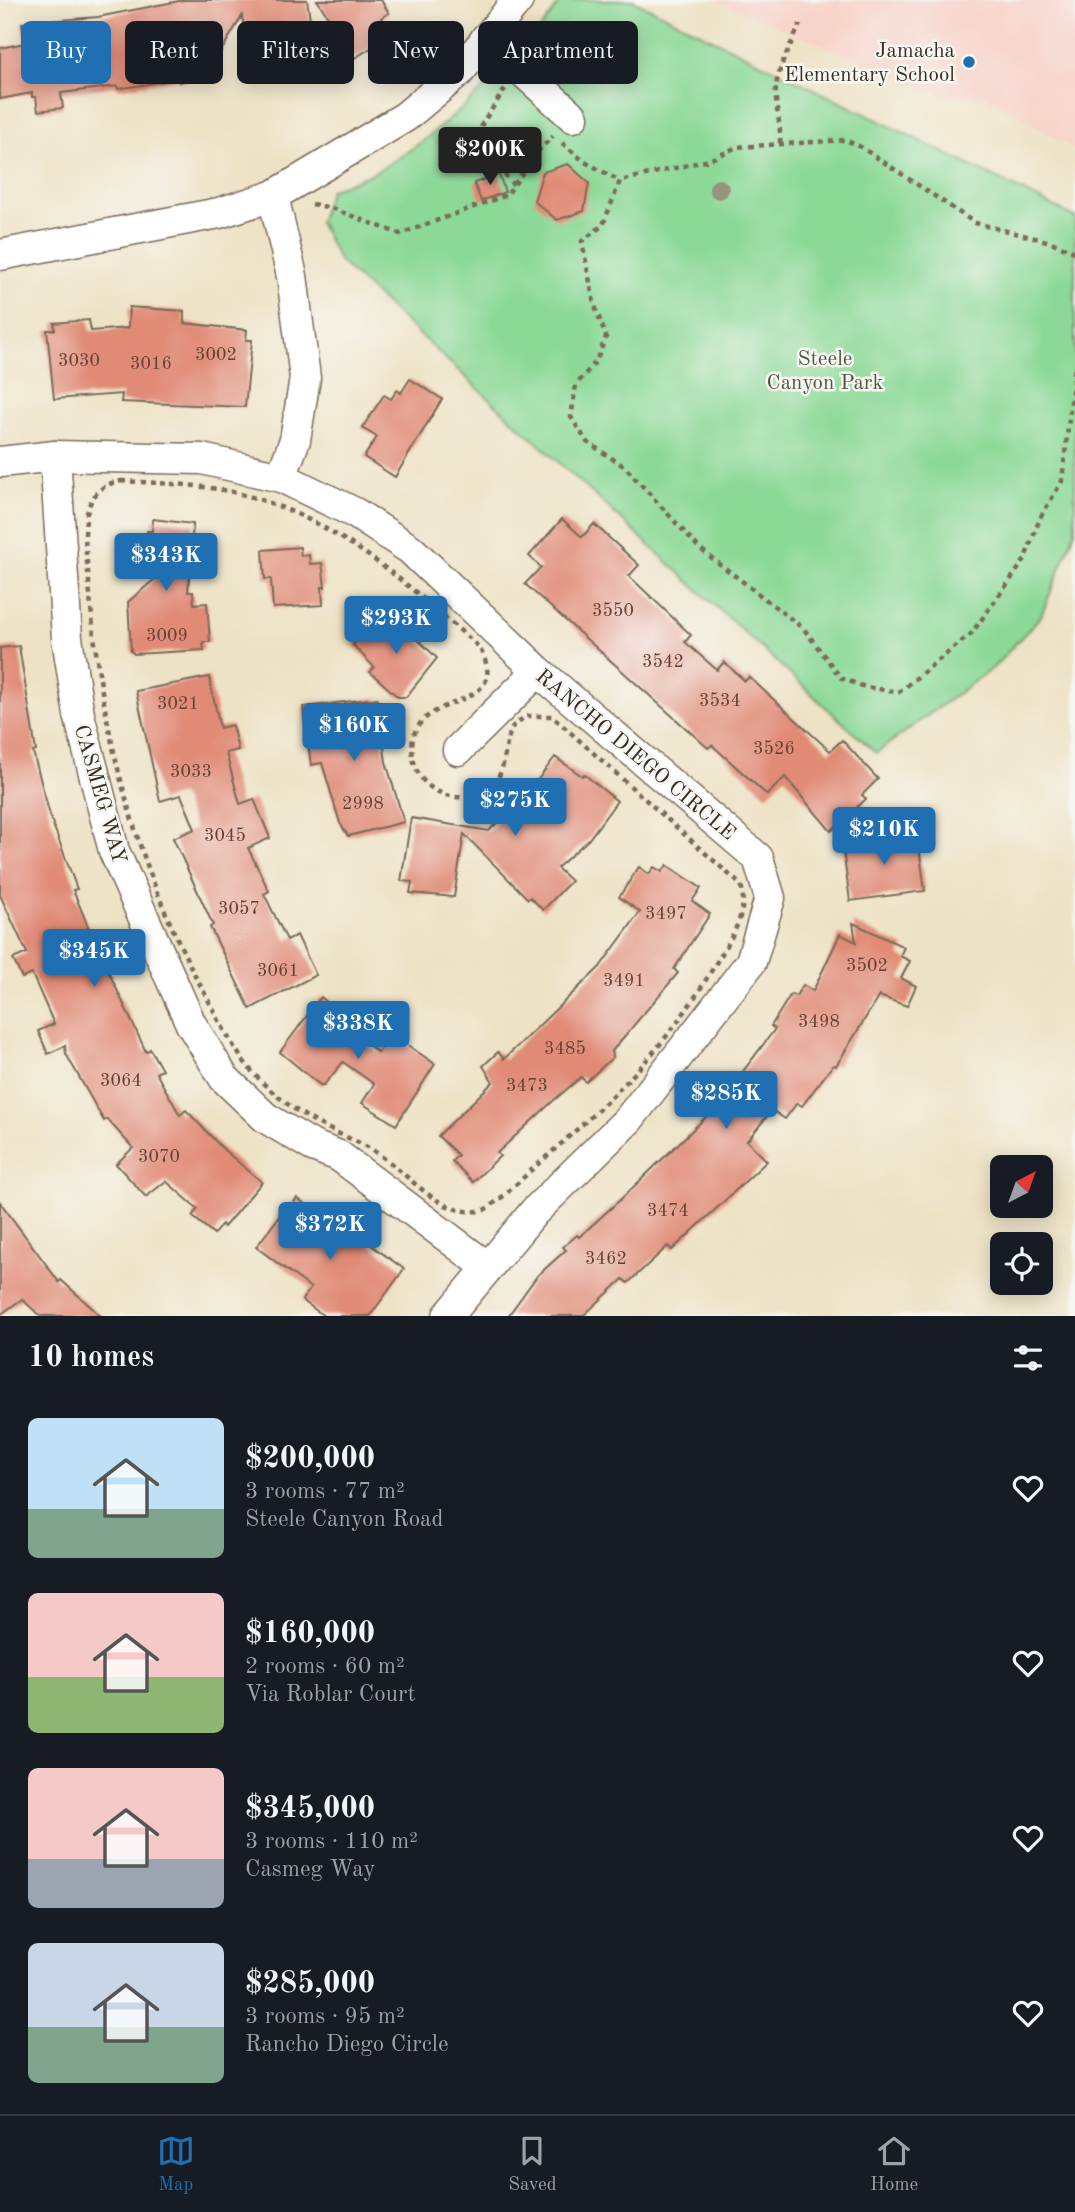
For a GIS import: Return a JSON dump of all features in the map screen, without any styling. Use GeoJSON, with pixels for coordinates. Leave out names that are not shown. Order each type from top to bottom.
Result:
{"type":"FeatureCollection","features":[{"type":"Feature","properties":{"kind":"street"},"geometry":{"type":"LineString","coordinates":[[500,21],[518,0]]}},
{"type":"Feature","properties":{"kind":"street"},"geometry":{"type":"LineString","coordinates":[[0,255],[219,214],[273,196],[405,117],[459,72],[478,48]]}},
{"type":"Feature","properties":{"kind":"street"},"geometry":{"type":"LineString","coordinates":[[526,84],[563,126]]}},
{"type":"Feature","properties":{"kind":"street"},"geometry":{"type":"LineString","coordinates":[[273,196],[292,276],[305,378],[295,440],[281,477]]}},
{"type":"Feature","properties":{"kind":"street","name":"RANCHO DIEGO CIRCLE"},"geometry":{"type":"LineString","coordinates":[[0,462],[55,456],[202,459],[281,477],[355,513],[410,549],[538,671],[758,858],[770,898],[751,962],[629,1119],[534,1212],[486,1266],[448,1316]]}},
{"type":"Feature","properties":{"kind":"street","name":"CASMEG WAY"},"geometry":{"type":"LineString","coordinates":[[55,456],[66,638],[79,715],[114,851],[199,1041],[224,1078],[267,1118],[313,1146],[339,1156],[486,1266]]}},
{"type":"Feature","properties":{"kind":"street"},"geometry":{"type":"LineString","coordinates":[[458,750],[538,671]]}},
{"type":"Feature","properties":{"kind":"path"},"geometry":{"type":"LineString","coordinates":[[777,79],[800,24],[788,53],[777,79],[780,143]]}},
{"type":"Feature","properties":{"kind":"path"},"geometry":{"type":"LineString","coordinates":[[506,84],[502,96],[482,124],[480,141],[513,185]]}},
{"type":"Feature","properties":{"kind":"path"},"geometry":{"type":"LineString","coordinates":[[273,196],[331,208],[400,234],[507,195],[563,126],[585,162],[620,181],[709,160],[737,147],[845,140],[861,147],[975,223],[1051,242],[1075,252]]}},
{"type":"Feature","properties":{"kind":"path"},"geometry":{"type":"LineString","coordinates":[[620,181],[603,225],[582,241],[594,303],[606,337],[596,361],[576,385],[571,416],[587,442],[625,467],[699,548],[804,629],[841,678],[865,687],[899,692],[971,634],[1024,561],[1040,518],[1062,481],[1075,366]]}},
{"type":"Feature","properties":{"kind":"path"},"geometry":{"type":"LineString","coordinates":[[121,481],[188,485],[262,500],[326,527],[393,571],[479,647],[484,656],[486,676],[479,691],[473,697],[435,709],[417,728],[413,740],[415,766],[430,787],[454,797],[479,794],[498,778],[504,767],[513,726],[526,716],[552,716],[735,877],[744,894],[741,914],[726,947],[696,998],[651,1058],[612,1100],[494,1204],[473,1213],[441,1203],[381,1155],[305,1116],[275,1094],[250,1068],[228,1036],[190,968],[160,899],[112,749],[93,637],[87,554],[88,503],[93,494],[102,487],[121,481]]}},
{"type":"Feature","properties":{"kind":"shaded area","name":"Jamacha Elementary School"},"geometry":{"type":"Polygon","coordinates":[[[715,0],[1075,0],[1075,150],[986,96],[946,96],[715,0]]]}},
{"type":"Feature","properties":{"kind":"green space","name":"Steele Canyon Park"},"geometry":{"type":"Polygon","coordinates":[[[561,0],[633,0],[1075,217],[1075,532],[1041,616],[994,667],[876,753],[340,262],[319,222],[330,190],[375,172],[399,158],[488,84],[638,84],[638,21],[546,21],[561,0]]]}},
{"type":"Feature","properties":{"kind":"building"},"geometry":{"type":"Polygon","coordinates":[[[184,0],[307,0],[310,21],[243,21],[242,16],[223,48],[223,21],[125,21],[125,84],[148,84],[61,93],[63,108],[38,111],[36,97],[32,97],[32,93],[0,99],[0,48],[21,44],[21,84],[111,84],[111,21],[47,21],[98,17],[184,0]]]}},
{"type":"Feature","properties":{"kind":"building"},"geometry":{"type":"Polygon","coordinates":[[[317,0],[381,0],[389,13],[381,18],[383,21],[368,21],[368,50],[355,58],[354,21],[331,21],[317,0]]]}},
{"type":"Feature","properties":{"kind":"building"},"geometry":{"type":"Polygon","coordinates":[[[568,164],[589,183],[584,211],[557,220],[534,201],[543,172],[568,164]]]}},
{"type":"Feature","properties":{"kind":"building"},"geometry":{"type":"Polygon","coordinates":[[[499,174],[505,192],[481,201],[474,183],[499,174]]]}},
{"type":"Feature","properties":{"kind":"building"},"geometry":{"type":"Polygon","coordinates":[[[129,307],[184,311],[184,323],[247,330],[246,340],[252,340],[245,407],[121,402],[122,394],[54,399],[47,330],[55,330],[54,323],[89,320],[91,331],[128,328],[129,307]]]}},
{"type":"Feature","properties":{"kind":"building"},"geometry":{"type":"Polygon","coordinates":[[[410,379],[442,399],[395,477],[364,457],[377,437],[362,428],[384,395],[391,399],[397,390],[401,393],[410,379]]]}},
{"type":"Feature","properties":{"kind":"building"},"geometry":{"type":"Polygon","coordinates":[[[153,519],[193,524],[188,592],[193,592],[194,604],[207,603],[210,642],[203,642],[204,650],[134,654],[131,651],[128,602],[156,578],[129,575],[132,540],[146,539],[147,531],[152,531],[153,519]]]}},
{"type":"Feature","properties":{"kind":"building"},"geometry":{"type":"Polygon","coordinates":[[[562,519],[582,537],[594,524],[639,565],[629,576],[691,635],[685,642],[717,670],[724,662],[745,681],[749,677],[830,751],[842,740],[878,779],[862,795],[866,799],[831,831],[785,777],[767,795],[712,745],[708,748],[525,584],[541,567],[529,556],[562,519]]]}},
{"type":"Feature","properties":{"kind":"building"},"geometry":{"type":"Polygon","coordinates":[[[300,547],[301,556],[309,555],[310,564],[322,563],[325,587],[322,587],[323,605],[273,608],[271,579],[265,579],[263,550],[300,547]]]}},
{"type":"Feature","properties":{"kind":"building"},"geometry":{"type":"Polygon","coordinates":[[[391,614],[437,658],[406,697],[398,697],[370,672],[374,667],[353,645],[366,630],[373,635],[391,614]]]}},
{"type":"Feature","properties":{"kind":"building"},"geometry":{"type":"Polygon","coordinates":[[[19,646],[36,751],[33,752],[51,819],[77,889],[73,890],[92,936],[146,1052],[150,1049],[162,1070],[156,1073],[180,1115],[186,1110],[224,1150],[262,1182],[224,1227],[222,1224],[214,1234],[192,1216],[198,1209],[166,1181],[146,1197],[116,1164],[133,1148],[107,1119],[104,1121],[66,1054],[65,1046],[48,1054],[38,1031],[54,1024],[32,974],[22,978],[13,959],[27,953],[0,895],[0,648],[19,646]]]}},
{"type":"Feature","properties":{"kind":"building"},"geometry":{"type":"Polygon","coordinates":[[[209,677],[220,728],[232,725],[238,750],[226,753],[240,804],[254,799],[270,838],[248,848],[269,891],[264,894],[287,940],[297,935],[316,975],[250,1009],[210,927],[213,925],[173,838],[195,829],[181,795],[160,801],[136,691],[209,677]]]}},
{"type":"Feature","properties":{"kind":"building"},"geometry":{"type":"Polygon","coordinates":[[[377,698],[386,762],[404,822],[348,836],[340,823],[322,763],[311,765],[303,707],[377,698]]]}},
{"type":"Feature","properties":{"kind":"building"},"geometry":{"type":"Polygon","coordinates":[[[555,757],[582,776],[584,774],[617,801],[589,839],[557,868],[571,881],[543,910],[530,897],[528,899],[464,834],[454,897],[410,893],[412,882],[401,881],[411,818],[489,831],[514,805],[517,807],[555,757]]]}},
{"type":"Feature","properties":{"kind":"building"},"geometry":{"type":"Polygon","coordinates":[[[917,832],[925,891],[850,901],[842,843],[917,832]]]}},
{"type":"Feature","properties":{"kind":"building"},"geometry":{"type":"Polygon","coordinates":[[[667,865],[701,888],[692,901],[710,914],[674,969],[678,973],[612,1051],[613,1057],[586,1082],[581,1077],[553,1101],[497,1153],[500,1156],[473,1182],[452,1161],[458,1155],[438,1136],[493,1082],[483,1066],[498,1052],[504,1059],[599,968],[640,912],[619,897],[639,867],[649,874],[654,867],[662,872],[667,865]]]}},
{"type":"Feature","properties":{"kind":"building"},"geometry":{"type":"Polygon","coordinates":[[[853,923],[904,947],[900,956],[910,961],[901,978],[916,986],[907,1006],[879,996],[836,1066],[833,1065],[802,1106],[797,1103],[785,1119],[772,1110],[747,1141],[767,1161],[672,1250],[668,1246],[628,1283],[623,1279],[583,1316],[508,1316],[537,1276],[566,1250],[563,1247],[577,1235],[579,1237],[622,1198],[736,1088],[732,1086],[775,1029],[771,1026],[791,994],[796,996],[803,985],[813,991],[840,934],[856,942],[853,923]]]}},
{"type":"Feature","properties":{"kind":"building"},"geometry":{"type":"Polygon","coordinates":[[[321,997],[343,1016],[339,1020],[378,1053],[385,1042],[393,1047],[399,1039],[435,1064],[396,1125],[362,1103],[374,1084],[343,1062],[324,1085],[320,1085],[280,1052],[321,997]]]}},
{"type":"Feature","properties":{"kind":"building"},"geometry":{"type":"Polygon","coordinates":[[[297,1198],[311,1208],[313,1206],[328,1214],[404,1269],[370,1316],[324,1316],[302,1300],[311,1288],[256,1247],[289,1204],[291,1206],[297,1198]]]}},
{"type":"Feature","properties":{"kind":"building"},"geometry":{"type":"Polygon","coordinates":[[[0,1202],[59,1282],[61,1280],[101,1316],[40,1316],[22,1299],[0,1315],[0,1202]]]}},
{"type":"Feature","properties":{"kind":"place","name":"Jamacha Elementary School"},"geometry":{"type":"Point","coordinates":[969,62]}}]}
